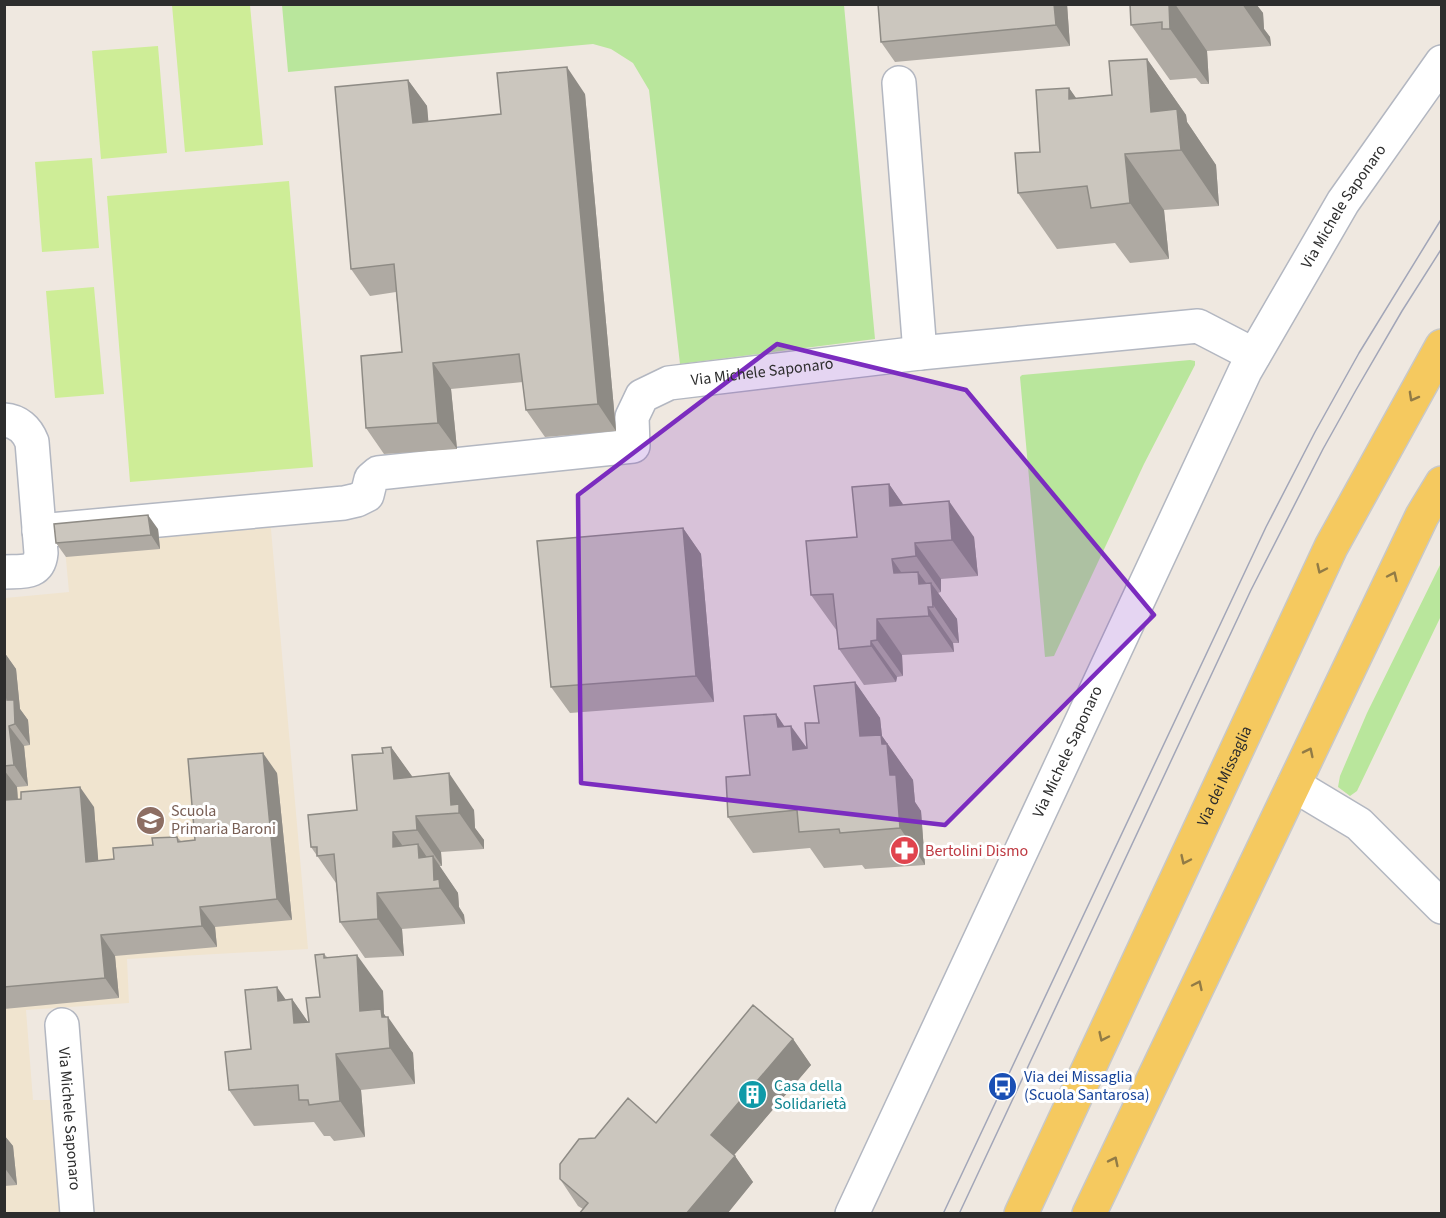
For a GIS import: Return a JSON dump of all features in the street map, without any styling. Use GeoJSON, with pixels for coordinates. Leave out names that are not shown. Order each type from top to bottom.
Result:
{"type":"FeatureCollection","features":[{"type":"Feature","properties":{"kind":"main road","name":"Via dei Missaglia"},"geometry":{"type":"LineString","coordinates":[[1021,1214],[1331,547],[1442,346]]}},
{"type":"Feature","properties":{"kind":"main road"},"geometry":{"type":"LineString","coordinates":[[1089,1214],[1422,516],[1442,483]]}},
{"type":"Feature","properties":{"kind":"street","name":"Via Michele Saponaro"},"geometry":{"type":"LineString","coordinates":[[852,1214],[1245,371],[1343,202],[1442,62]]}},
{"type":"Feature","properties":{"kind":"street"},"geometry":{"type":"LineString","coordinates":[[899,83],[920,353]]}},
{"type":"Feature","properties":{"kind":"street","name":"Via Michele Saponaro"},"geometry":{"type":"LineString","coordinates":[[39,531],[344,503],[367,495],[371,478],[378,473],[633,446],[632,417],[642,396],[669,383],[920,353],[1198,326],[1254,355]]}},
{"type":"Feature","properties":{"kind":"street"},"geometry":{"type":"LineString","coordinates":[[4,420],[18,424],[29,435],[32,442],[41,553],[38,565],[34,568],[4,572]]}},
{"type":"Feature","properties":{"kind":"street"},"geometry":{"type":"LineString","coordinates":[[1294,784],[1359,824],[1442,908]]}},
{"type":"Feature","properties":{"kind":"street","name":"Via Michele Saponaro"},"geometry":{"type":"LineString","coordinates":[[62,1025],[77,1214]]}},
{"type":"Feature","properties":{"kind":"highlighted area"},"geometry":{"type":"Polygon","coordinates":[[[777,344],[966,390],[1154,615],[945,825],[581,783],[578,495],[777,344]]]}},
{"type":"Feature","properties":{"kind":"shaded area","name":"Scuola Primaria Baroni"},"geometry":{"type":"Polygon","coordinates":[[[270,518],[308,949],[127,959],[129,1003],[26,1010],[33,1100],[55,1100],[65,1213],[5,1214],[5,598],[69,592],[64,538],[270,518]]]}},
{"type":"Feature","properties":{"kind":"green space"},"geometry":{"type":"Polygon","coordinates":[[[172,5],[250,5],[263,145],[185,152],[172,5]]]}},
{"type":"Feature","properties":{"kind":"green space"},"geometry":{"type":"Polygon","coordinates":[[[282,5],[844,5],[875,339],[680,364],[649,90],[633,63],[611,49],[593,44],[288,72],[282,5]]]}},
{"type":"Feature","properties":{"kind":"green space"},"geometry":{"type":"Polygon","coordinates":[[[158,46],[167,153],[101,159],[92,51],[158,46]]]}},
{"type":"Feature","properties":{"kind":"green space"},"geometry":{"type":"Polygon","coordinates":[[[92,158],[99,248],[42,252],[35,162],[92,158]]]}},
{"type":"Feature","properties":{"kind":"green space"},"geometry":{"type":"Polygon","coordinates":[[[289,181],[313,467],[130,482],[107,196],[289,181]]]}},
{"type":"Feature","properties":{"kind":"green space"},"geometry":{"type":"Polygon","coordinates":[[[94,287],[104,394],[55,398],[46,291],[94,287]]]}},
{"type":"Feature","properties":{"kind":"green space"},"geometry":{"type":"Polygon","coordinates":[[[1195,361],[1195,365],[1144,464],[1054,656],[1045,657],[1020,377],[1195,361]]]}},
{"type":"Feature","properties":{"kind":"green space"},"geometry":{"type":"Polygon","coordinates":[[[1441,563],[1441,616],[1357,791],[1350,796],[1338,787],[1340,776],[1367,713],[1441,563]]]}},
{"type":"Feature","properties":{"kind":"building"},"geometry":{"type":"Polygon","coordinates":[[[878,4],[1054,4],[1056,25],[881,42],[878,4]]]}},
{"type":"Feature","properties":{"kind":"building"},"geometry":{"type":"Polygon","coordinates":[[[1130,4],[1169,4],[1170,29],[1162,29],[1162,22],[1131,25],[1130,4]]]}},
{"type":"Feature","properties":{"kind":"building"},"geometry":{"type":"Polygon","coordinates":[[[1147,59],[1151,112],[1177,109],[1181,150],[1125,154],[1130,203],[1091,208],[1087,186],[1018,193],[1015,153],[1040,152],[1036,90],[1069,88],[1069,99],[1112,95],[1109,61],[1147,59]]]}},
{"type":"Feature","properties":{"kind":"building"},"geometry":{"type":"Polygon","coordinates":[[[567,67],[598,404],[526,410],[519,354],[433,363],[438,423],[366,428],[361,356],[402,352],[394,264],[351,269],[335,87],[408,80],[413,123],[501,114],[497,73],[567,67]]]}},
{"type":"Feature","properties":{"kind":"building"},"geometry":{"type":"Polygon","coordinates":[[[889,484],[890,506],[949,501],[952,540],[915,543],[916,556],[892,559],[894,573],[918,572],[919,584],[931,583],[933,607],[928,607],[929,616],[877,619],[877,640],[871,641],[871,646],[839,649],[833,594],[811,595],[806,541],[857,537],[852,487],[889,484]]]}},
{"type":"Feature","properties":{"kind":"building"},"geometry":{"type":"Polygon","coordinates":[[[148,515],[151,535],[56,543],[54,524],[148,515]]]}},
{"type":"Feature","properties":{"kind":"building"},"geometry":{"type":"Polygon","coordinates":[[[683,528],[696,676],[551,687],[537,541],[683,528]]]}},
{"type":"Feature","properties":{"kind":"building"},"geometry":{"type":"Polygon","coordinates":[[[4,672],[7,700],[14,700],[15,724],[9,726],[14,765],[4,766],[4,672]]]}},
{"type":"Feature","properties":{"kind":"building"},"geometry":{"type":"Polygon","coordinates":[[[855,682],[860,736],[881,735],[882,744],[887,744],[890,775],[896,775],[900,828],[840,833],[839,829],[799,832],[797,810],[728,817],[726,777],[750,775],[744,716],[776,714],[778,727],[791,726],[793,750],[807,748],[805,723],[819,723],[814,686],[855,682]]]}},
{"type":"Feature","properties":{"kind":"building"},"geometry":{"type":"Polygon","coordinates":[[[391,747],[394,779],[449,773],[451,805],[459,804],[459,813],[416,816],[417,830],[393,832],[393,847],[418,844],[419,858],[433,856],[434,880],[439,879],[440,888],[377,893],[378,919],[340,922],[334,854],[317,856],[317,847],[311,847],[308,815],[357,810],[352,755],[383,753],[382,748],[391,747]]]}},
{"type":"Feature","properties":{"kind":"building"},"geometry":{"type":"Polygon","coordinates":[[[263,753],[277,899],[200,907],[202,926],[101,935],[105,978],[4,987],[4,796],[5,800],[21,799],[21,792],[80,787],[86,862],[114,859],[113,848],[153,845],[152,838],[177,837],[178,842],[195,840],[188,759],[263,753]]]}},
{"type":"Feature","properties":{"kind":"building"},"geometry":{"type":"Polygon","coordinates":[[[324,954],[324,958],[357,955],[360,1011],[381,1009],[382,1017],[388,1017],[390,1048],[336,1054],[340,1101],[309,1105],[308,1100],[299,1100],[298,1085],[229,1090],[225,1052],[251,1049],[245,990],[277,987],[278,1001],[292,999],[294,1023],[309,1022],[306,998],[320,997],[315,955],[324,954]]]}},
{"type":"Feature","properties":{"kind":"building"},"geometry":{"type":"Polygon","coordinates":[[[753,1005],[793,1039],[711,1135],[735,1156],[686,1214],[579,1214],[588,1203],[560,1179],[560,1164],[579,1139],[595,1138],[628,1098],[656,1123],[753,1005]]]}},
{"type":"Feature","properties":{"kind":"tram line"},"geometry":{"type":"LineString","coordinates":[[943,1214],[1266,527],[1359,353],[1442,218]]}},
{"type":"Feature","properties":{"kind":"tram line"},"geometry":{"type":"LineString","coordinates":[[959,1214],[1251,590],[1323,449],[1402,311],[1442,248]]}},
{"type":"Feature","properties":{"kind":"place","name":"Scuola Primaria Baroni"},"geometry":{"type":"Point","coordinates":[150,820]}},
{"type":"Feature","properties":{"kind":"place","name":"Bertolini Dismo"},"geometry":{"type":"Point","coordinates":[904,851]}},
{"type":"Feature","properties":{"kind":"place","name":"Via dei Missaglia (Scuola Santarosa)"},"geometry":{"type":"Point","coordinates":[1003,1086]}},
{"type":"Feature","properties":{"kind":"place","name":"Casa della Solidarietà"},"geometry":{"type":"Point","coordinates":[753,1095]}}]}
